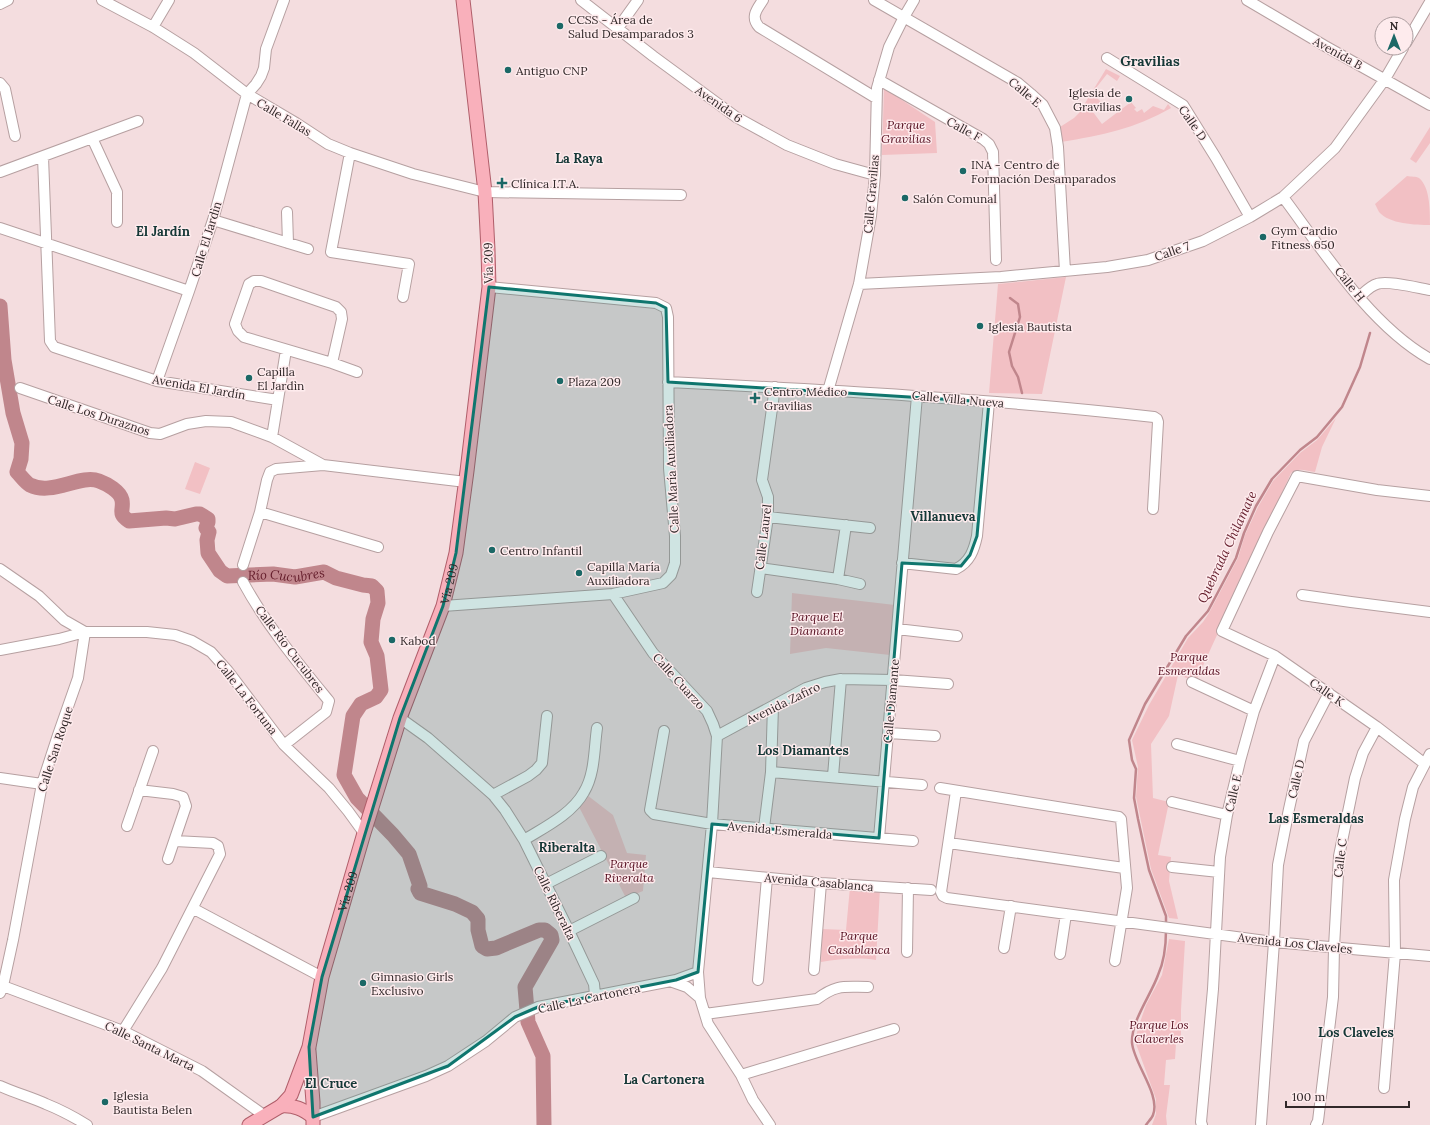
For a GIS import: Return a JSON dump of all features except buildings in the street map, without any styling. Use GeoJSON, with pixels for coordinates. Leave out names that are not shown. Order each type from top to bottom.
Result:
{"type":"FeatureCollection","features":[{"type":"Feature","properties":{"kind":"main road","name":"Vía 209"},"geometry":{"type":"LineString","coordinates":[[250,1125],[281,1106],[291,1095],[309,1047],[322,976],[365,830],[400,718],[443,606],[456,553],[489,287],[485,192],[463,0]]}},
{"type":"Feature","properties":{"kind":"main road"},"geometry":{"type":"LineString","coordinates":[[309,1047],[313,1121]]}},
{"type":"Feature","properties":{"kind":"main road"},"geometry":{"type":"LineString","coordinates":[[291,1095],[305,1103],[310,1109],[313,1121]]}},
{"type":"Feature","properties":{"kind":"main road"},"geometry":{"type":"LineString","coordinates":[[281,1106],[299,1108],[313,1121]]}},
{"type":"Feature","properties":{"kind":"street"},"geometry":{"type":"LineString","coordinates":[[0,4],[8,0]]}},
{"type":"Feature","properties":{"kind":"street","name":"Calle Fallas"},"geometry":{"type":"LineString","coordinates":[[102,0],[153,27],[194,53],[247,94],[328,144],[350,153],[413,174],[485,192],[681,195]]}},
{"type":"Feature","properties":{"kind":"street"},"geometry":{"type":"LineString","coordinates":[[153,27],[169,0]]}},
{"type":"Feature","properties":{"kind":"street"},"geometry":{"type":"LineString","coordinates":[[247,94],[261,76],[264,68],[266,49],[284,0]]}},
{"type":"Feature","properties":{"kind":"street","name":"Avenida 6"},"geometry":{"type":"LineString","coordinates":[[581,0],[736,117],[788,145],[835,164],[875,175]]}},
{"type":"Feature","properties":{"kind":"street"},"geometry":{"type":"LineString","coordinates":[[618,28],[638,0]]}},
{"type":"Feature","properties":{"kind":"street"},"geometry":{"type":"LineString","coordinates":[[763,0],[755,13],[755,21],[758,27],[876,98]]}},
{"type":"Feature","properties":{"kind":"street","name":"Calle E"},"geometry":{"type":"LineString","coordinates":[[874,0],[1018,83],[1043,105],[1055,128],[1058,147],[1065,272]]}},
{"type":"Feature","properties":{"kind":"street","name":"Calle Gravilias"},"geometry":{"type":"LineString","coordinates":[[828,391],[859,284],[871,216],[875,175],[876,98],[879,80],[889,47],[914,0]]}},
{"type":"Feature","properties":{"kind":"street","name":"Avenida B"},"geometry":{"type":"LineString","coordinates":[[1247,0],[1430,105]]}},
{"type":"Feature","properties":{"kind":"street"},"geometry":{"type":"LineString","coordinates":[[1414,29],[1430,2]]}},
{"type":"Feature","properties":{"kind":"street","name":"Calle 7"},"geometry":{"type":"LineString","coordinates":[[859,284],[1001,277],[1107,267],[1148,260],[1204,241],[1250,217],[1283,197],[1335,148],[1385,79],[1398,56]]}},
{"type":"Feature","properties":{"kind":"street","name":"Calle D"},"geometry":{"type":"LineString","coordinates":[[1106,58],[1183,105],[1250,217]]}},
{"type":"Feature","properties":{"kind":"street","name":"Calle F"},"geometry":{"type":"LineString","coordinates":[[879,80],[983,139],[989,144],[993,152],[996,260]]}},
{"type":"Feature","properties":{"kind":"street"},"geometry":{"type":"LineString","coordinates":[[0,83],[5,89],[15,136]]}},
{"type":"Feature","properties":{"kind":"street","name":"Calle El Jardìn"},"geometry":{"type":"LineString","coordinates":[[157,381],[213,220],[247,94]]}},
{"type":"Feature","properties":{"kind":"street"},"geometry":{"type":"LineString","coordinates":[[0,172],[138,121]]}},
{"type":"Feature","properties":{"kind":"street"},"geometry":{"type":"LineString","coordinates":[[92,138],[117,192],[117,222]]}},
{"type":"Feature","properties":{"kind":"street"},"geometry":{"type":"LineString","coordinates":[[350,153],[331,252],[410,264],[403,297]]}},
{"type":"Feature","properties":{"kind":"street","name":"Avenida El Jardín"},"geometry":{"type":"LineString","coordinates":[[43,157],[50,342],[54,347],[157,381],[278,400]]}},
{"type":"Feature","properties":{"kind":"street","name":"Calle H"},"geometry":{"type":"LineString","coordinates":[[1283,197],[1359,297],[1386,326],[1417,352],[1430,359]]}},
{"type":"Feature","properties":{"kind":"street"},"geometry":{"type":"LineString","coordinates":[[287,212],[288,243]]}},
{"type":"Feature","properties":{"kind":"street"},"geometry":{"type":"LineString","coordinates":[[213,220],[308,249]]}},
{"type":"Feature","properties":{"kind":"street"},"geometry":{"type":"LineString","coordinates":[[0,228],[46,242],[189,291]]}},
{"type":"Feature","properties":{"kind":"street"},"geometry":{"type":"LineString","coordinates":[[332,363],[342,319],[341,312],[336,307],[269,283],[254,281],[249,284],[235,324],[238,331],[244,337],[332,363],[357,372]]}},
{"type":"Feature","properties":{"kind":"street"},"geometry":{"type":"LineString","coordinates":[[1359,297],[1371,286],[1379,283],[1392,283],[1430,290]]}},
{"type":"Feature","properties":{"kind":"street","name":"Calle María Auxiliadora"},"geometry":{"type":"LineString","coordinates":[[443,606],[613,594],[662,583],[671,575],[675,563],[675,536],[669,468],[668,317],[666,308],[656,303],[489,287]]}},
{"type":"Feature","properties":{"kind":"street"},"geometry":{"type":"LineString","coordinates":[[286,350],[272,437],[323,465]]}},
{"type":"Feature","properties":{"kind":"street","name":"Calle Villa Nueva"},"geometry":{"type":"LineString","coordinates":[[668,382],[917,396],[1071,408],[1154,417],[1158,422],[1153,509]]}},
{"type":"Feature","properties":{"kind":"street","name":"Calle Laurel"},"geometry":{"type":"LineString","coordinates":[[757,592],[768,517],[768,497],[762,480],[775,387]]}},
{"type":"Feature","properties":{"kind":"street","name":"Calle Los Duraznos"},"geometry":{"type":"LineString","coordinates":[[20,388],[150,433],[160,434],[187,424],[206,421],[231,422],[272,437]]}},
{"type":"Feature","properties":{"kind":"street","name":"Calle Diamante"},"geometry":{"type":"LineString","coordinates":[[879,838],[917,396]]}},
{"type":"Feature","properties":{"kind":"street"},"geometry":{"type":"LineString","coordinates":[[902,563],[956,569],[967,561],[974,546],[976,536],[989,402]]}},
{"type":"Feature","properties":{"kind":"street"},"geometry":{"type":"LineString","coordinates":[[243,564],[260,512],[266,480],[270,472],[276,469],[323,465],[466,482]]}},
{"type":"Feature","properties":{"kind":"street","name":"Calle K"},"geometry":{"type":"LineString","coordinates":[[1425,764],[1377,727],[1275,656],[1222,631],[1268,532],[1297,476],[1377,490],[1430,496]]}},
{"type":"Feature","properties":{"kind":"street"},"geometry":{"type":"LineString","coordinates":[[260,512],[378,547]]}},
{"type":"Feature","properties":{"kind":"street"},"geometry":{"type":"LineString","coordinates":[[768,517],[870,528]]}},
{"type":"Feature","properties":{"kind":"street"},"geometry":{"type":"LineString","coordinates":[[838,579],[846,525]]}},
{"type":"Feature","properties":{"kind":"street"},"geometry":{"type":"LineString","coordinates":[[760,568],[838,579],[860,584]]}},
{"type":"Feature","properties":{"kind":"street"},"geometry":{"type":"LineString","coordinates":[[0,569],[39,596],[64,620],[85,632]]}},
{"type":"Feature","properties":{"kind":"street","name":"Calle Río Cucubres"},"geometry":{"type":"LineString","coordinates":[[243,582],[280,640],[329,701],[326,712],[284,745]]}},
{"type":"Feature","properties":{"kind":"street","name":"Calle Cuarzo"},"geometry":{"type":"LineString","coordinates":[[613,594],[653,653],[707,711],[717,736],[712,824],[698,972],[700,998],[708,1024],[741,1075],[753,1100],[770,1125]]}},
{"type":"Feature","properties":{"kind":"street"},"geometry":{"type":"LineString","coordinates":[[1302,595],[1430,612]]}},
{"type":"Feature","properties":{"kind":"street"},"geometry":{"type":"LineString","coordinates":[[897,629],[957,636]]}},
{"type":"Feature","properties":{"kind":"street","name":"Calle La Fortuna"},"geometry":{"type":"LineString","coordinates":[[0,650],[59,639],[85,632],[175,634],[192,641],[211,652],[228,671],[284,745],[330,788],[365,830]]}},
{"type":"Feature","properties":{"kind":"street","name":"Calle San Roque"},"geometry":{"type":"LineString","coordinates":[[1,990],[13,940],[42,784],[78,678],[85,632]]}},
{"type":"Feature","properties":{"kind":"street","name":"Calle E"},"geometry":{"type":"LineString","coordinates":[[1202,1125],[1201,1122],[1216,935],[1220,857],[1227,815],[1240,761],[1254,711],[1275,656]]}},
{"type":"Feature","properties":{"kind":"street"},"geometry":{"type":"LineString","coordinates":[[833,776],[841,679]]}},
{"type":"Feature","properties":{"kind":"street","name":"Avenida Zafiro"},"geometry":{"type":"LineString","coordinates":[[717,736],[806,688],[825,682],[841,679],[893,680],[948,684]]}},
{"type":"Feature","properties":{"kind":"street"},"geometry":{"type":"LineString","coordinates":[[1192,682],[1254,711]]}},
{"type":"Feature","properties":{"kind":"street","name":"Calle D"},"geometry":{"type":"LineString","coordinates":[[1261,1125],[1278,865],[1304,741],[1329,694]]}},
{"type":"Feature","properties":{"kind":"street"},"geometry":{"type":"LineString","coordinates":[[764,828],[770,772],[773,706]]}},
{"type":"Feature","properties":{"kind":"street"},"geometry":{"type":"LineString","coordinates":[[493,796],[528,776],[542,763],[547,716]]}},
{"type":"Feature","properties":{"kind":"street","name":"Calle Riberalta"},"geometry":{"type":"LineString","coordinates":[[400,718],[428,738],[493,796],[505,810],[524,840],[569,930],[594,984],[595,995]]}},
{"type":"Feature","properties":{"kind":"street","name":"Calle C"},"geometry":{"type":"LineString","coordinates":[[1316,1125],[1318,1121],[1333,997],[1339,856],[1355,778],[1363,753],[1377,727]]}},
{"type":"Feature","properties":{"kind":"street"},"geometry":{"type":"LineString","coordinates":[[524,840],[563,815],[575,804],[584,792],[592,766],[597,728]]}},
{"type":"Feature","properties":{"kind":"street","name":"Avenida Esmeralda"},"geometry":{"type":"LineString","coordinates":[[664,731],[650,810],[654,814],[712,824],[913,841]]}},
{"type":"Feature","properties":{"kind":"street"},"geometry":{"type":"LineString","coordinates":[[889,732],[935,736]]}},
{"type":"Feature","properties":{"kind":"street"},"geometry":{"type":"LineString","coordinates":[[1177,744],[1240,761]]}},
{"type":"Feature","properties":{"kind":"street"},"geometry":{"type":"LineString","coordinates":[[127,826],[153,751]]}},
{"type":"Feature","properties":{"kind":"street"},"geometry":{"type":"LineString","coordinates":[[1384,1088],[1395,953],[1394,880],[1413,787],[1430,754]]}},
{"type":"Feature","properties":{"kind":"street"},"geometry":{"type":"LineString","coordinates":[[770,772],[833,776],[922,785]]}},
{"type":"Feature","properties":{"kind":"street"},"geometry":{"type":"LineString","coordinates":[[0,778],[42,784]]}},
{"type":"Feature","properties":{"kind":"street"},"geometry":{"type":"LineString","coordinates":[[940,788],[1118,817],[1120,820],[1127,888],[1115,961]]}},
{"type":"Feature","properties":{"kind":"street"},"geometry":{"type":"LineString","coordinates":[[139,790],[173,794],[183,797],[186,806],[168,859]]}},
{"type":"Feature","properties":{"kind":"street"},"geometry":{"type":"LineString","coordinates":[[956,791],[949,843],[1124,868]]}},
{"type":"Feature","properties":{"kind":"street"},"geometry":{"type":"LineString","coordinates":[[1172,802],[1227,815]]}},
{"type":"Feature","properties":{"kind":"street"},"geometry":{"type":"LineString","coordinates":[[124,1031],[162,968],[194,909],[220,854],[218,846],[213,843],[175,841]]}},
{"type":"Feature","properties":{"kind":"street","name":"Avenida Los Claveles"},"geometry":{"type":"LineString","coordinates":[[949,843],[941,892],[943,896],[947,898],[1274,942],[1430,956]]}},
{"type":"Feature","properties":{"kind":"street"},"geometry":{"type":"LineString","coordinates":[[546,884],[601,856]]}},
{"type":"Feature","properties":{"kind":"street"},"geometry":{"type":"LineString","coordinates":[[1172,868],[1219,872]]}},
{"type":"Feature","properties":{"kind":"street","name":"Avenida Casablanca"},"geometry":{"type":"LineString","coordinates":[[708,872],[821,883],[931,890]]}},
{"type":"Feature","properties":{"kind":"street"},"geometry":{"type":"LineString","coordinates":[[758,980],[767,878]]}},
{"type":"Feature","properties":{"kind":"street"},"geometry":{"type":"LineString","coordinates":[[814,970],[821,883]]}},
{"type":"Feature","properties":{"kind":"street"},"geometry":{"type":"LineString","coordinates":[[907,952],[908,888]]}},
{"type":"Feature","properties":{"kind":"street"},"geometry":{"type":"LineString","coordinates":[[569,930],[634,898]]}},
{"type":"Feature","properties":{"kind":"street"},"geometry":{"type":"LineString","coordinates":[[1004,948],[1011,906]]}},
{"type":"Feature","properties":{"kind":"street"},"geometry":{"type":"LineString","coordinates":[[194,909],[322,976]]}},
{"type":"Feature","properties":{"kind":"street"},"geometry":{"type":"LineString","coordinates":[[1060,954],[1066,914]]}},
{"type":"Feature","properties":{"kind":"street","name":"Calle La Cartonera"},"geometry":{"type":"LineString","coordinates":[[313,1121],[448,1066],[486,1041],[515,1017],[538,1007],[670,981],[698,972]]}},
{"type":"Feature","properties":{"kind":"street"},"geometry":{"type":"LineString","coordinates":[[670,981],[687,987],[700,998]]}},
{"type":"Feature","properties":{"kind":"street"},"geometry":{"type":"LineString","coordinates":[[705,1014],[816,999],[828,990],[838,987],[868,987]]}},
{"type":"Feature","properties":{"kind":"street","name":"Calle Santa Marta"},"geometry":{"type":"LineString","coordinates":[[1,990],[124,1031],[202,1071],[265,1116]]}},
{"type":"Feature","properties":{"kind":"street"},"geometry":{"type":"LineString","coordinates":[[741,1075],[894,1029]]}},
{"type":"Feature","properties":{"kind":"street"},"geometry":{"type":"LineString","coordinates":[[0,1086],[10,1091],[46,1103],[74,1116],[88,1125]]}},
{"type":"Feature","properties":{"kind":"highlighted area"},"geometry":{"type":"Polygon","coordinates":[[[489,287],[656,303],[666,308],[668,382],[989,402],[977,536],[970,555],[961,566],[902,563],[879,838],[712,824],[698,972],[676,980],[538,1007],[515,1017],[448,1066],[313,1117],[309,1047],[322,977],[400,718],[443,606],[456,553],[489,287]]]}},
{"type":"Feature","properties":{"kind":"green space"},"geometry":{"type":"Polygon","coordinates":[[[1106,69],[1120,76],[1117,81],[1107,74],[1092,93],[1103,104],[1093,112],[1102,124],[1131,102],[1136,108],[1134,109],[1137,112],[1142,109],[1144,113],[1153,106],[1164,110],[1168,104],[1171,108],[1131,126],[1091,137],[1061,142],[1060,127],[1079,113],[1106,69]]]}},
{"type":"Feature","properties":{"kind":"green space","name":"Parque Gravilias"},"geometry":{"type":"Polygon","coordinates":[[[884,88],[935,122],[937,153],[882,155],[884,88]]]}},
{"type":"Feature","properties":{"kind":"green space"},"geometry":{"type":"Polygon","coordinates":[[[1430,127],[1430,143],[1416,163],[1410,159],[1430,127]]]}},
{"type":"Feature","properties":{"kind":"green space"},"geometry":{"type":"Polygon","coordinates":[[[1407,176],[1419,178],[1423,182],[1429,199],[1430,225],[1403,223],[1389,219],[1379,212],[1375,204],[1407,176]]]}},
{"type":"Feature","properties":{"kind":"green space"},"geometry":{"type":"Polygon","coordinates":[[[1066,277],[1042,394],[989,393],[998,284],[1066,277]]]}},
{"type":"Feature","properties":{"kind":"green space","name":"Parque Esmeraldas"},"geometry":{"type":"Polygon","coordinates":[[[1336,418],[1322,447],[1315,472],[1297,470],[1291,473],[1196,681],[1178,675],[1169,716],[1151,744],[1153,798],[1169,802],[1158,855],[1171,857],[1169,881],[1178,919],[1169,918],[1151,869],[1136,797],[1138,767],[1132,740],[1149,705],[1188,638],[1209,613],[1238,558],[1245,535],[1258,507],[1273,481],[1300,453],[1317,440],[1336,418]]]}},
{"type":"Feature","properties":{"kind":"green space"},"geometry":{"type":"Polygon","coordinates":[[[195,462],[210,468],[200,494],[185,489],[195,462]]]}},
{"type":"Feature","properties":{"kind":"green space","name":"Parque El Diamante"},"geometry":{"type":"Polygon","coordinates":[[[792,593],[895,605],[890,655],[826,648],[790,654],[792,593]]]}},
{"type":"Feature","properties":{"kind":"green space","name":"Parque Riveralta"},"geometry":{"type":"Polygon","coordinates":[[[587,795],[613,815],[627,853],[646,855],[643,891],[626,898],[578,805],[587,795]]]}},
{"type":"Feature","properties":{"kind":"green space","name":"Parque Casablanca"},"geometry":{"type":"Polygon","coordinates":[[[850,887],[880,889],[876,960],[848,959],[821,962],[822,929],[846,930],[850,887]]]}},
{"type":"Feature","properties":{"kind":"green space","name":"Parque Los Claverles"},"geometry":{"type":"Polygon","coordinates":[[[1169,939],[1185,941],[1181,1010],[1181,1041],[1176,1043],[1175,1059],[1166,1060],[1164,1085],[1170,1085],[1166,1116],[1167,1125],[1152,1125],[1156,1114],[1156,1099],[1135,1041],[1146,1005],[1162,975],[1169,939]]]}},
{"type":"Feature","properties":{"kind":"waterway"},"geometry":{"type":"LineString","coordinates":[[1010,298],[1018,304],[1020,317],[1009,352],[1012,366],[1018,377],[1022,393]]}},
{"type":"Feature","properties":{"kind":"waterway","name":"Río Cucubres"},"geometry":{"type":"LineString","coordinates":[[0,306],[4,360],[13,413],[22,443],[21,459],[17,472],[28,484],[39,488],[47,488],[83,480],[99,481],[109,486],[119,494],[122,500],[122,514],[129,521],[166,518],[175,519],[200,514],[208,519],[206,528],[209,532],[207,540],[208,553],[220,571],[227,576],[273,574],[295,577],[324,572],[336,578],[372,586],[377,591],[378,603],[373,619],[371,642],[377,656],[381,690],[376,697],[361,704],[353,716],[344,775],[357,798],[393,835],[409,854],[420,886],[418,889],[420,893],[455,904],[472,912],[478,919],[478,930],[482,946],[487,949],[496,948],[539,930],[545,930],[551,935],[552,940],[525,987],[528,1022],[543,1056],[544,1125]]}},
{"type":"Feature","properties":{"kind":"waterway","name":"Quebrada Chilamate"},"geometry":{"type":"LineString","coordinates":[[1166,925],[1166,916],[1149,870],[1138,819],[1134,798],[1136,769],[1132,760],[1129,740],[1145,704],[1186,636],[1208,611],[1236,558],[1244,533],[1256,506],[1272,479],[1300,450],[1317,437],[1342,407],[1360,367],[1370,333]]}},
{"type":"Feature","properties":{"kind":"waterway","name":"Quebrada Chilamate"},"geometry":{"type":"LineString","coordinates":[[1146,1125],[1153,1115],[1153,1098],[1137,1060],[1132,1043],[1138,1017],[1162,965],[1166,930]]}},
{"type":"Feature","properties":{"kind":"place","name":"CCSS - Área de Salud Desamparados 3"},"geometry":{"type":"Point","coordinates":[560,26]}},
{"type":"Feature","properties":{"kind":"place","name":"Antiguo CNP"},"geometry":{"type":"Point","coordinates":[508,70]}},
{"type":"Feature","properties":{"kind":"place","name":"Iglesia de Gravilias"},"geometry":{"type":"Point","coordinates":[1129,99]}},
{"type":"Feature","properties":{"kind":"place","name":"INA - Centro de Formación Desamparados"},"geometry":{"type":"Point","coordinates":[963,171]}},
{"type":"Feature","properties":{"kind":"place","name":"Clínica I.T.A."},"geometry":{"type":"Point","coordinates":[502,183]}},
{"type":"Feature","properties":{"kind":"place","name":"Salón Comunal"},"geometry":{"type":"Point","coordinates":[905,198]}},
{"type":"Feature","properties":{"kind":"place","name":"Gym Cardio Fitness 650"},"geometry":{"type":"Point","coordinates":[1263,237]}},
{"type":"Feature","properties":{"kind":"place","name":"Iglesia Bautista"},"geometry":{"type":"Point","coordinates":[980,326]}},
{"type":"Feature","properties":{"kind":"place","name":"Capilla El Jardìn"},"geometry":{"type":"Point","coordinates":[249,378]}},
{"type":"Feature","properties":{"kind":"place","name":"Plaza 209"},"geometry":{"type":"Point","coordinates":[560,381]}},
{"type":"Feature","properties":{"kind":"place","name":"Centro Médico Gravilias"},"geometry":{"type":"Point","coordinates":[755,398]}},
{"type":"Feature","properties":{"kind":"place","name":"Centro Infantil"},"geometry":{"type":"Point","coordinates":[492,550]}},
{"type":"Feature","properties":{"kind":"place","name":"Capilla María Auxiliadora"},"geometry":{"type":"Point","coordinates":[579,573]}},
{"type":"Feature","properties":{"kind":"place","name":"Kabod"},"geometry":{"type":"Point","coordinates":[392,640]}},
{"type":"Feature","properties":{"kind":"place","name":"Gimnasio Girls Exclusivo"},"geometry":{"type":"Point","coordinates":[363,983]}},
{"type":"Feature","properties":{"kind":"place","name":"Iglesia Bautista Belen"},"geometry":{"type":"Point","coordinates":[105,1102]}},
{"type":"Feature","properties":{"kind":"district","name":"Gravilias"},"geometry":{"type":"Point","coordinates":[1150,61]}},
{"type":"Feature","properties":{"kind":"district","name":"La Raya"},"geometry":{"type":"Point","coordinates":[579,158]}},
{"type":"Feature","properties":{"kind":"district","name":"El Jardín"},"geometry":{"type":"Point","coordinates":[163,231]}},
{"type":"Feature","properties":{"kind":"district","name":"Villanueva"},"geometry":{"type":"Point","coordinates":[943,516]}},
{"type":"Feature","properties":{"kind":"district","name":"Los Diamantes"},"geometry":{"type":"Point","coordinates":[803,750]}},
{"type":"Feature","properties":{"kind":"district","name":"Las Esmeraldas"},"geometry":{"type":"Point","coordinates":[1316,818]}},
{"type":"Feature","properties":{"kind":"district","name":"Riberalta"},"geometry":{"type":"Point","coordinates":[567,847]}},
{"type":"Feature","properties":{"kind":"district","name":"Los Claveles"},"geometry":{"type":"Point","coordinates":[1356,1032]}},
{"type":"Feature","properties":{"kind":"district","name":"La Cartonera"},"geometry":{"type":"Point","coordinates":[664,1079]}},
{"type":"Feature","properties":{"kind":"district","name":"El Cruce"},"geometry":{"type":"Point","coordinates":[331,1083]}}]}
